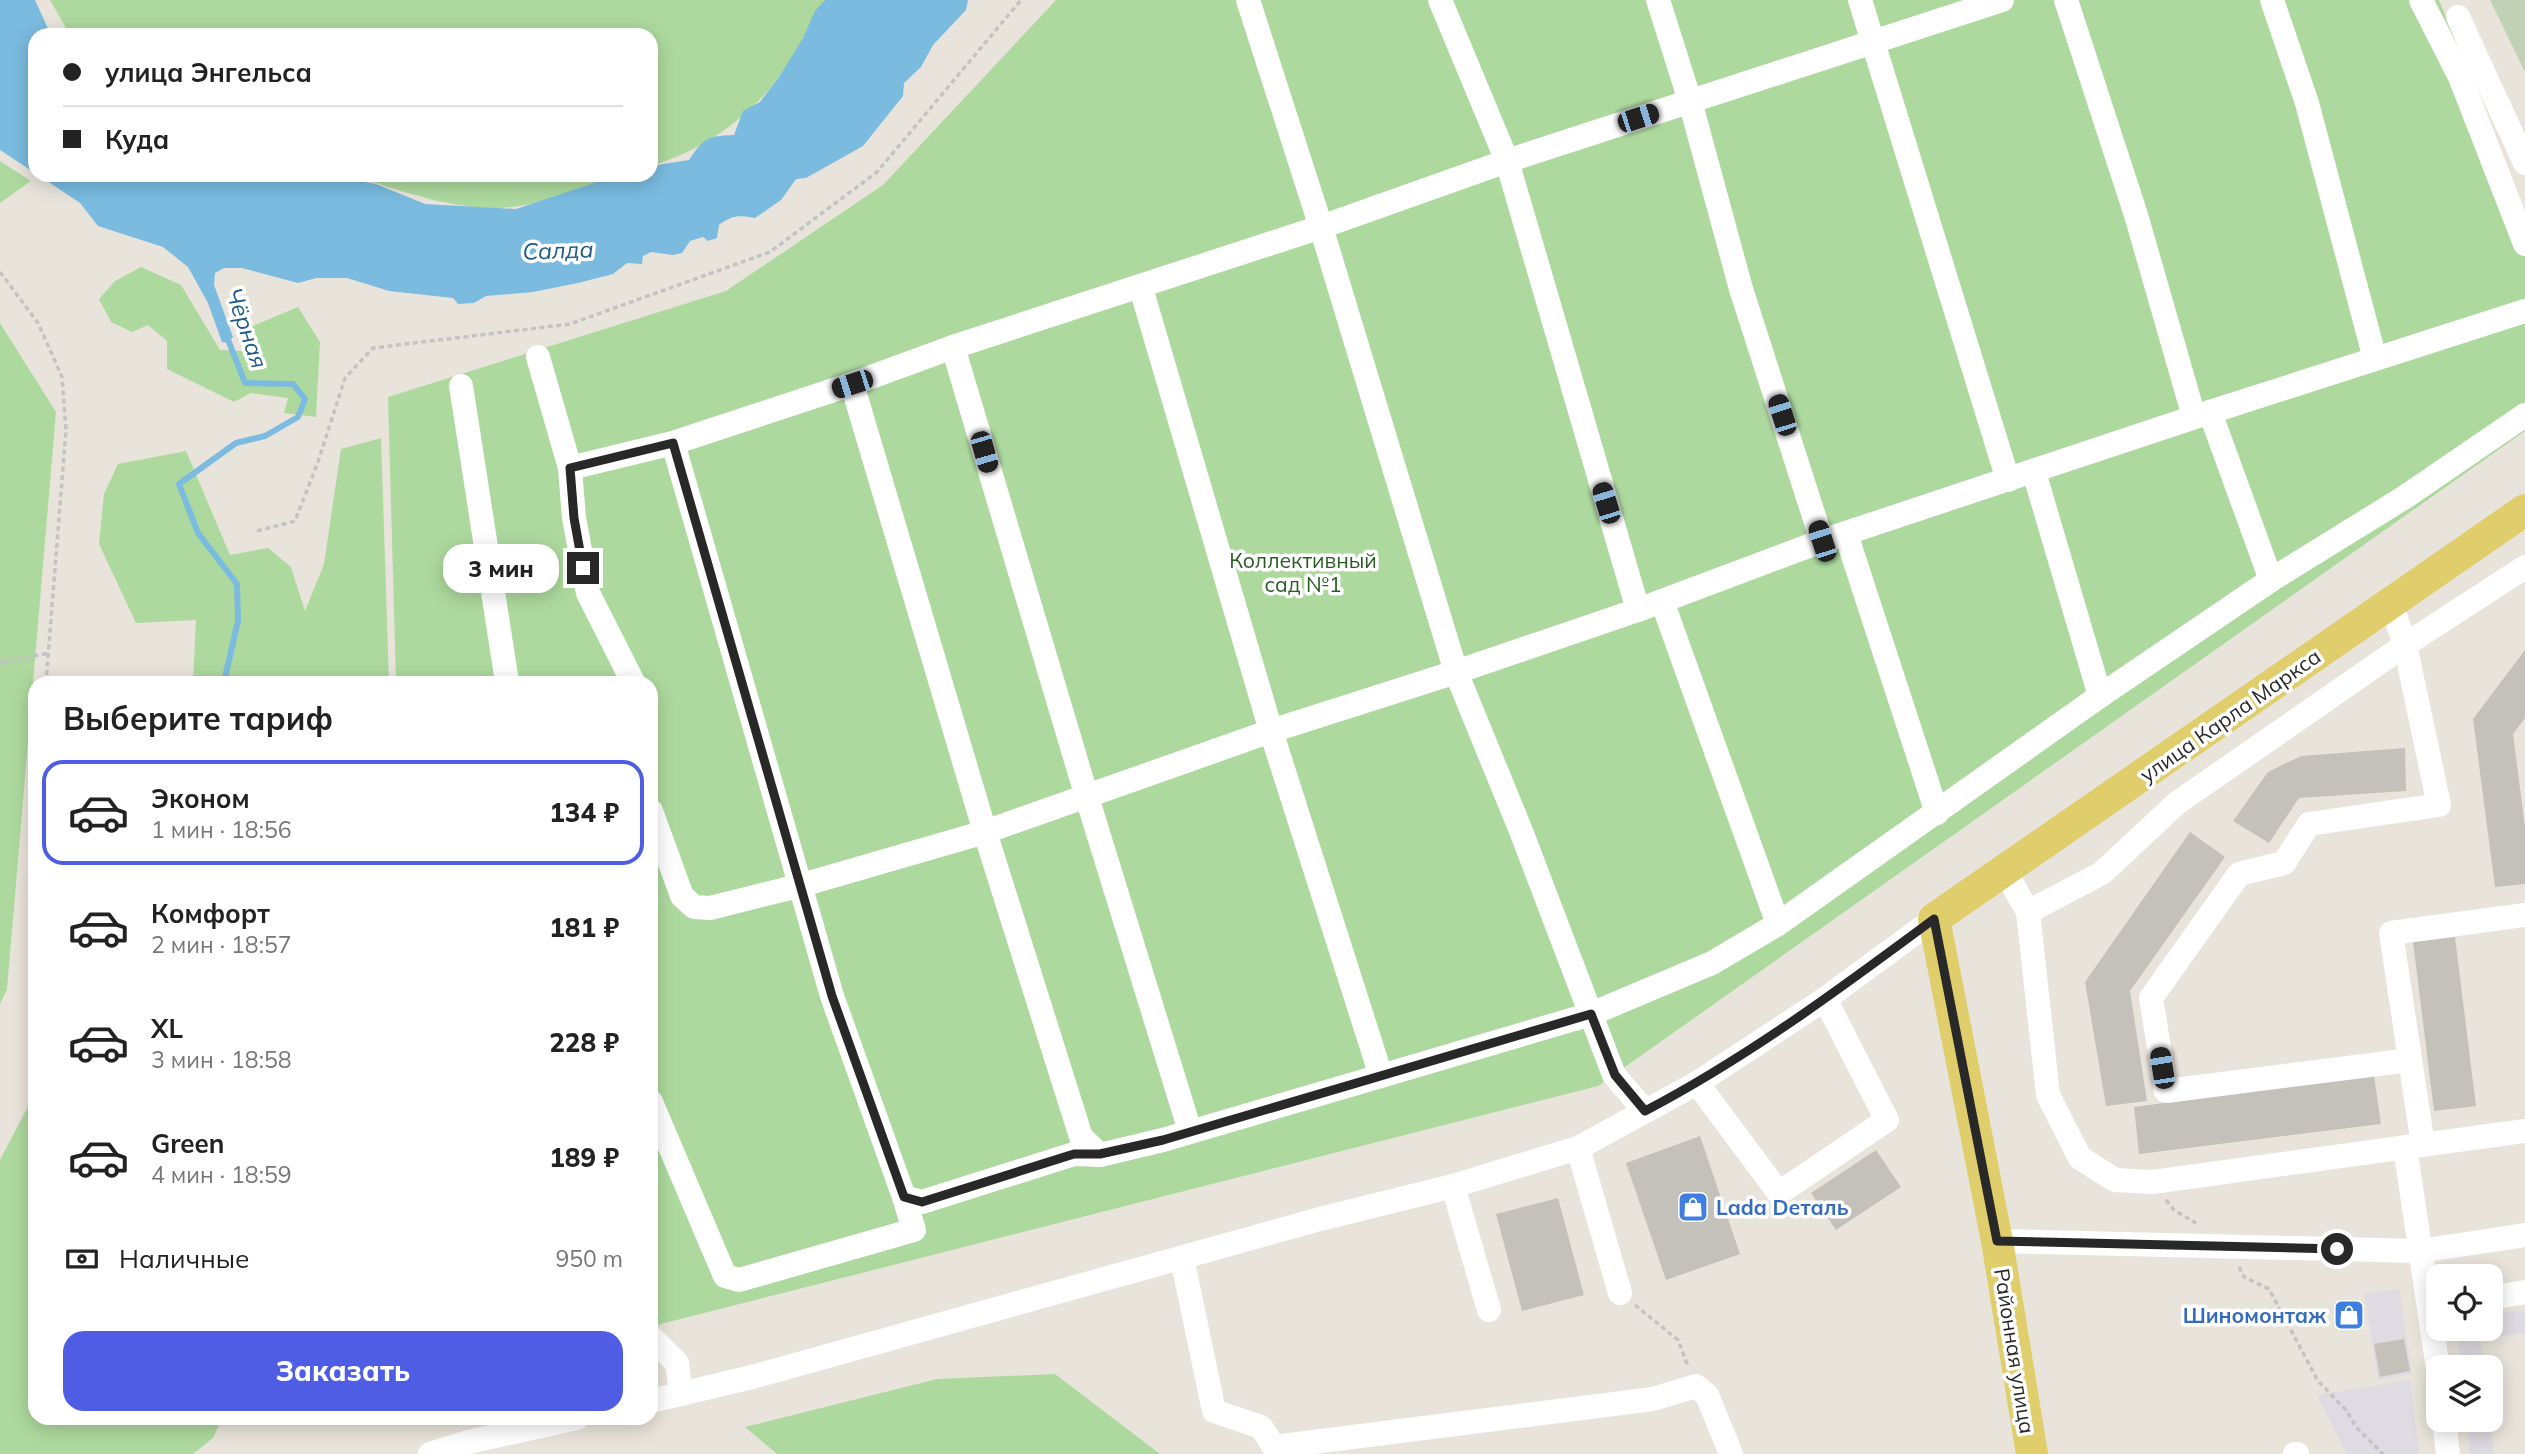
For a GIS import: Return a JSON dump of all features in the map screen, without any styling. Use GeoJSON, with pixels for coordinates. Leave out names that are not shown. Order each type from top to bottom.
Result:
{"type":"FeatureCollection","features":[{"type":"Feature","properties":{"kind":"main road","name":"улица Карла Маркса"},"geometry":{"type":"LineString","coordinates":[[1934,919],[2525,510]]}},
{"type":"Feature","properties":{"kind":"main road","name":"Районная улица"},"geometry":{"type":"LineString","coordinates":[[1934,919],[1997,1241],[2032,1454]]}},
{"type":"Feature","properties":{"kind":"street"},"geometry":{"type":"LineString","coordinates":[[1248,0],[1321,227],[1456,672],[1521,831],[1615,1075],[1645,1111]]}},
{"type":"Feature","properties":{"kind":"street"},"geometry":{"type":"LineString","coordinates":[[1440,0],[1507,161],[1638,610]]}},
{"type":"Feature","properties":{"kind":"street"},"geometry":{"type":"LineString","coordinates":[[1658,0],[1690,101],[1741,289],[1822,541]]}},
{"type":"Feature","properties":{"kind":"street"},"geometry":{"type":"LineString","coordinates":[[1860,0],[2008,480]]}},
{"type":"Feature","properties":{"kind":"street"},"geometry":{"type":"LineString","coordinates":[[570,468],[673,443],[852,384],[953,347],[1141,288],[1507,161],[2002,0]]}},
{"type":"Feature","properties":{"kind":"street"},"geometry":{"type":"LineString","coordinates":[[2066,0],[2202,414],[2271,580]]}},
{"type":"Feature","properties":{"kind":"street"},"geometry":{"type":"LineString","coordinates":[[2272,0],[2307,103],[2375,359]]}},
{"type":"Feature","properties":{"kind":"street"},"geometry":{"type":"LineString","coordinates":[[2421,0],[2460,77],[2525,244]]}},
{"type":"Feature","properties":{"kind":"street"},"geometry":{"type":"LineString","coordinates":[[2458,17],[2525,163]]}},
{"type":"Feature","properties":{"kind":"street"},"geometry":{"type":"LineString","coordinates":[[1141,288],[1271,731],[1381,1076]]}},
{"type":"Feature","properties":{"kind":"street"},"geometry":{"type":"LineString","coordinates":[[658,854],[682,896],[694,907],[710,908],[802,885],[985,832],[1086,794],[1271,731],[1638,610],[1822,541],[2202,414],[2525,311]]}},
{"type":"Feature","properties":{"kind":"street"},"geometry":{"type":"LineString","coordinates":[[953,347],[1190,1131]]}},
{"type":"Feature","properties":{"kind":"street"},"geometry":{"type":"LineString","coordinates":[[538,357],[570,468],[574,518],[588,593],[630,676]]}},
{"type":"Feature","properties":{"kind":"street"},"geometry":{"type":"LineString","coordinates":[[852,384],[985,832],[1081,1137],[1100,1154]]}},
{"type":"Feature","properties":{"kind":"street"},"geometry":{"type":"LineString","coordinates":[[461,386],[506,676]]}},
{"type":"Feature","properties":{"kind":"street"},"geometry":{"type":"LineString","coordinates":[[904,1197],[922,1202],[1074,1154],[1100,1154],[1381,1076],[1591,1014],[1712,963],[1778,924],[2100,696],[2271,580],[2405,497],[2525,415]]}},
{"type":"Feature","properties":{"kind":"street"},"geometry":{"type":"LineString","coordinates":[[658,1118],[725,1276],[739,1280],[914,1230],[832,996],[802,885],[730,649],[673,443]]}},
{"type":"Feature","properties":{"kind":"street"},"geometry":{"type":"LineString","coordinates":[[2034,472],[2100,696]]}},
{"type":"Feature","properties":{"kind":"street"},"geometry":{"type":"LineString","coordinates":[[1846,534],[1937,813]]}},
{"type":"Feature","properties":{"kind":"street"},"geometry":{"type":"LineString","coordinates":[[2028,912],[2102,873],[2177,803],[2405,645],[2525,567]]}},
{"type":"Feature","properties":{"kind":"street"},"geometry":{"type":"LineString","coordinates":[[1662,601],[1778,924]]}},
{"type":"Feature","properties":{"kind":"street"},"geometry":{"type":"LineString","coordinates":[[2391,603],[2405,645],[2439,805],[2309,824],[2284,863],[2239,874],[2151,998],[2166,1091],[2410,1060]]}},
{"type":"Feature","properties":{"kind":"street"},"geometry":{"type":"LineString","coordinates":[[2005,871],[2028,912],[2048,1095],[2080,1158],[2115,1180],[2152,1182],[2525,1131]]}},
{"type":"Feature","properties":{"kind":"street"},"geometry":{"type":"LineString","coordinates":[[2426,1275],[2420,1251],[2410,1060],[2391,933],[2525,915]]}},
{"type":"Feature","properties":{"kind":"street"},"geometry":{"type":"LineString","coordinates":[[658,1399],[752,1377],[1320,1219],[1453,1186],[1578,1148],[1697,1083],[1825,999],[1934,919]]}},
{"type":"Feature","properties":{"kind":"street"},"geometry":{"type":"LineString","coordinates":[[1697,1083],[1779,1193],[1887,1120],[1825,999]]}},
{"type":"Feature","properties":{"kind":"street"},"geometry":{"type":"LineString","coordinates":[[1578,1148],[1620,1293]]}},
{"type":"Feature","properties":{"kind":"street"},"geometry":{"type":"LineString","coordinates":[[1453,1186],[1489,1310]]}},
{"type":"Feature","properties":{"kind":"street"},"geometry":{"type":"LineString","coordinates":[[1997,1241],[2420,1251],[2525,1235]]}},
{"type":"Feature","properties":{"kind":"street"},"geometry":{"type":"LineString","coordinates":[[1182,1258],[1214,1411],[1261,1427],[1274,1447],[1653,1399],[1696,1386],[1707,1395],[1731,1454]]}},
{"type":"Feature","properties":{"kind":"street"},"geometry":{"type":"LineString","coordinates":[[2503,1296],[2525,1292]]}},
{"type":"Feature","properties":{"kind":"street"},"geometry":{"type":"LineString","coordinates":[[658,1344],[677,1363],[681,1394]]}},
{"type":"Feature","properties":{"kind":"street"},"geometry":{"type":"LineString","coordinates":[[430,1454],[468,1442],[545,1425]]}},
{"type":"Feature","properties":{"kind":"street"},"geometry":{"type":"LineString","coordinates":[[2445,1432],[2448,1454]]}},
{"type":"Feature","properties":{"kind":"path"},"geometry":{"type":"LineString","coordinates":[[257,531],[295,522],[318,463],[345,378],[373,348],[570,324],[770,252],[877,172],[1021,0]]}},
{"type":"Feature","properties":{"kind":"path"},"geometry":{"type":"LineString","coordinates":[[0,272],[38,323],[62,377],[66,430],[47,676]]}},
{"type":"Feature","properties":{"kind":"path"},"geometry":{"type":"LineString","coordinates":[[0,662],[50,653]]}},
{"type":"Feature","properties":{"kind":"path"},"geometry":{"type":"LineString","coordinates":[[2152,1182],[2174,1210],[2194,1220],[2200,1230],[2226,1246],[2244,1277],[2269,1289],[2318,1381],[2346,1410],[2356,1427],[2383,1454]]}},
{"type":"Feature","properties":{"kind":"path"},"geometry":{"type":"LineString","coordinates":[[1620,1293],[1678,1340],[1696,1386]]}},
{"type":"Feature","properties":{"kind":"shaded area"},"geometry":{"type":"Polygon","coordinates":[[[2399,1289],[2412,1374],[2378,1380],[2364,1294],[2399,1289]]]}},
{"type":"Feature","properties":{"kind":"shaded area"},"geometry":{"type":"Polygon","coordinates":[[[2525,1310],[2525,1333],[2503,1336],[2503,1313],[2525,1310]]]}},
{"type":"Feature","properties":{"kind":"shaded area"},"geometry":{"type":"Polygon","coordinates":[[[2458,1341],[2480,1341],[2482,1355],[2460,1355],[2458,1341]]]}},
{"type":"Feature","properties":{"kind":"shaded area"},"geometry":{"type":"Polygon","coordinates":[[[2410,1380],[2419,1454],[2347,1454],[2317,1395],[2410,1380]]]}},
{"type":"Feature","properties":{"kind":"shaded area"},"geometry":{"type":"Polygon","coordinates":[[[2468,1432],[2491,1432],[2494,1454],[2470,1454],[2468,1432]]]}},
{"type":"Feature","properties":{"kind":"green space"},"geometry":{"type":"Polygon","coordinates":[[[50,0],[825,0],[790,62],[757,102],[708,141],[658,164],[658,28],[66,28],[50,0]]]}},
{"type":"Feature","properties":{"kind":"green space","name":"Коллективный сад №1"},"geometry":{"type":"Polygon","coordinates":[[[1056,0],[2439,0],[2525,213],[2525,431],[1598,1086],[658,1325],[658,676],[396,676],[388,397],[726,291],[883,185],[1056,0]]]}},
{"type":"Feature","properties":{"kind":"green space"},"geometry":{"type":"Polygon","coordinates":[[[2490,0],[2525,0],[2525,72],[2490,0]]]}},
{"type":"Feature","properties":{"kind":"green space"},"geometry":{"type":"Polygon","coordinates":[[[0,161],[30,182],[0,203],[0,161]]]}},
{"type":"Feature","properties":{"kind":"green space"},"geometry":{"type":"Polygon","coordinates":[[[373,182],[602,182],[530,204],[507,207],[462,205],[373,182]]]}},
{"type":"Feature","properties":{"kind":"green space"},"geometry":{"type":"Polygon","coordinates":[[[141,267],[181,285],[220,350],[242,351],[248,328],[298,307],[320,342],[316,417],[284,413],[288,398],[251,393],[234,402],[167,369],[167,341],[148,325],[132,332],[111,322],[99,299],[115,281],[141,267]]]}},
{"type":"Feature","properties":{"kind":"green space"},"geometry":{"type":"Polygon","coordinates":[[[0,323],[56,412],[34,676],[28,676],[28,742],[7,989],[0,1004],[0,323]]]}},
{"type":"Feature","properties":{"kind":"green space"},"geometry":{"type":"Polygon","coordinates":[[[381,438],[389,676],[193,676],[196,620],[136,623],[99,544],[104,494],[118,464],[186,451],[230,555],[268,548],[291,567],[305,611],[324,564],[341,449],[381,438]]]}},
{"type":"Feature","properties":{"kind":"green space"},"geometry":{"type":"Polygon","coordinates":[[[28,1106],[28,1425],[219,1425],[213,1438],[193,1454],[0,1454],[0,1160],[28,1106]]]}},
{"type":"Feature","properties":{"kind":"green space"},"geometry":{"type":"Polygon","coordinates":[[[1055,1374],[1160,1454],[777,1454],[745,1427],[937,1379],[1055,1374]]]}},
{"type":"Feature","properties":{"kind":"water"},"geometry":{"type":"Polygon","coordinates":[[[0,0],[35,0],[48,28],[28,28],[28,168],[0,150],[0,0]]]}},
{"type":"Feature","properties":{"kind":"water","name":"Салда"},"geometry":{"type":"Polygon","coordinates":[[[825,0],[968,0],[966,10],[933,45],[921,67],[904,83],[903,96],[863,146],[806,178],[796,179],[781,200],[755,218],[744,216],[728,219],[719,225],[717,238],[708,241],[703,237],[690,241],[682,253],[673,255],[651,252],[643,256],[642,264],[627,263],[613,274],[578,283],[533,292],[486,296],[474,303],[458,304],[453,298],[389,291],[347,278],[316,278],[298,283],[242,268],[224,268],[215,273],[214,285],[233,337],[228,343],[222,342],[208,303],[188,267],[163,247],[98,226],[80,203],[48,182],[365,182],[425,204],[516,209],[597,182],[658,182],[658,165],[689,160],[707,140],[734,135],[743,111],[760,102],[779,77],[803,38],[815,11],[825,0]]]}},
{"type":"Feature","properties":{"kind":"building"},"geometry":{"type":"Polygon","coordinates":[[[2525,650],[2525,718],[2513,734],[2525,827],[2525,884],[2495,887],[2473,719],[2525,650]]]}},
{"type":"Feature","properties":{"kind":"building"},"geometry":{"type":"Polygon","coordinates":[[[2405,748],[2406,791],[2299,798],[2269,843],[2233,821],[2268,772],[2301,756],[2405,748]]]}},
{"type":"Feature","properties":{"kind":"building"},"geometry":{"type":"Polygon","coordinates":[[[2190,832],[2225,857],[2130,991],[2147,1101],[2106,1106],[2085,982],[2190,832]]]}},
{"type":"Feature","properties":{"kind":"building"},"geometry":{"type":"Polygon","coordinates":[[[2455,937],[2476,1106],[2434,1111],[2413,942],[2455,937]]]}},
{"type":"Feature","properties":{"kind":"building"},"geometry":{"type":"Polygon","coordinates":[[[2374,1075],[2381,1124],[2139,1154],[2134,1107],[2374,1075]]]}},
{"type":"Feature","properties":{"kind":"building"},"geometry":{"type":"Polygon","coordinates":[[[1700,1136],[1740,1254],[1666,1280],[1626,1163],[1700,1136]]]}},
{"type":"Feature","properties":{"kind":"building"},"geometry":{"type":"Polygon","coordinates":[[[1876,1150],[1901,1187],[1836,1230],[1811,1193],[1876,1150]]]}},
{"type":"Feature","properties":{"kind":"building"},"geometry":{"type":"Polygon","coordinates":[[[1558,1198],[1584,1295],[1522,1311],[1496,1214],[1558,1198]]]}},
{"type":"Feature","properties":{"kind":"building"},"geometry":{"type":"Polygon","coordinates":[[[2404,1339],[2410,1371],[2380,1377],[2374,1344],[2404,1339]]]}},
{"type":"Feature","properties":{"kind":"waterway","name":"Чёрная"},"geometry":{"type":"LineString","coordinates":[[225,676],[238,621],[237,584],[198,533],[179,484],[236,443],[265,436],[298,417],[305,399],[293,384],[245,383],[227,337]]}},
{"type":"Feature","properties":{"kind":"place","name":"Lada Dеталь"},"geometry":{"type":"Point","coordinates":[1693,1207]}},
{"type":"Feature","properties":{"kind":"place","name":"Шиномонтаж"},"geometry":{"type":"Point","coordinates":[2349,1315]}},
{"type":"Feature","properties":{"kind":"route"},"geometry":{"type":"LineString","coordinates":[[583,568],[574,518],[570,468],[673,443],[730,649],[802,885],[832,996],[904,1197],[922,1202],[1074,1154],[1100,1154],[1163,1140],[1591,1014],[1615,1075],[1645,1111],[1697,1083],[1825,999],[1934,919],[1997,1241],[2337,1249]]}}]}
